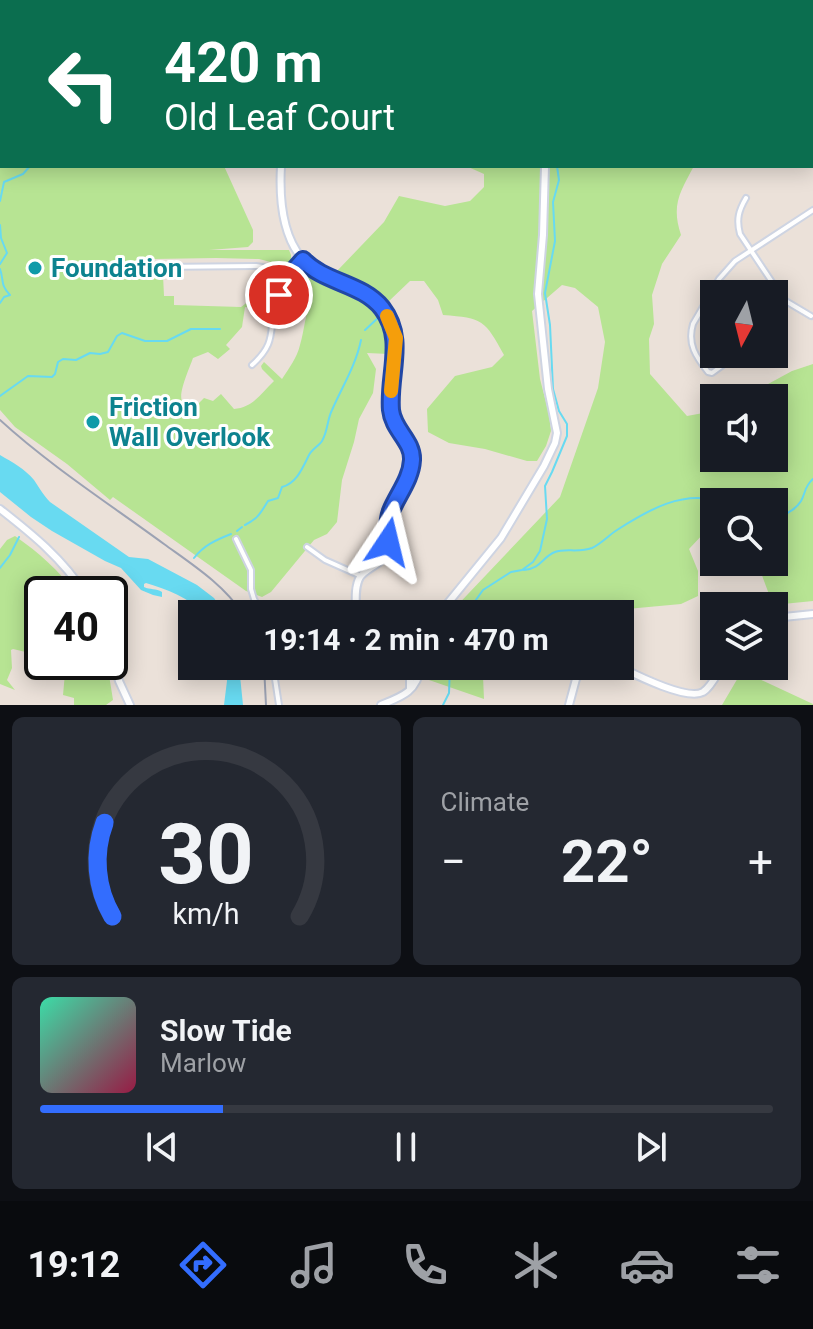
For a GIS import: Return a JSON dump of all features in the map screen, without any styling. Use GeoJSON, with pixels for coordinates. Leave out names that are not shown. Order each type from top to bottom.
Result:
{"type":"FeatureCollection","features":[{"type":"Feature","properties":{"kind":"street"},"geometry":{"type":"LineString","coordinates":[[281,168],[281,201],[294,248],[303,260],[325,276],[375,300],[389,319],[396,338],[391,415],[411,449],[412,461],[407,480],[391,512],[387,551],[361,576],[357,600]]}},
{"type":"Feature","properties":{"kind":"street"},"geometry":{"type":"LineString","coordinates":[[450,600],[501,538],[555,443],[557,433],[538,311],[545,168]]}},
{"type":"Feature","properties":{"kind":"street"},"geometry":{"type":"LineString","coordinates":[[746,198],[740,209],[740,234],[784,300],[811,316]]}},
{"type":"Feature","properties":{"kind":"street"},"geometry":{"type":"LineString","coordinates":[[718,280],[735,261],[812,211]]}},
{"type":"Feature","properties":{"kind":"street"},"geometry":{"type":"LineString","coordinates":[[252,365],[267,350],[275,306],[289,276],[303,260]]}},
{"type":"Feature","properties":{"kind":"street"},"geometry":{"type":"LineString","coordinates":[[158,267],[256,266],[289,276]]}},
{"type":"Feature","properties":{"kind":"street"},"geometry":{"type":"LineString","coordinates":[[700,314],[691,330],[692,348],[700,360]]}},
{"type":"Feature","properties":{"kind":"street"},"geometry":{"type":"LineString","coordinates":[[0,509],[45,546],[72,576]]}},
{"type":"Feature","properties":{"kind":"street"},"geometry":{"type":"LineString","coordinates":[[236,539],[251,570],[255,600]]}},
{"type":"Feature","properties":{"kind":"street"},"geometry":{"type":"LineString","coordinates":[[307,547],[325,560],[361,576]]}},
{"type":"Feature","properties":{"kind":"street"},"geometry":{"type":"LineString","coordinates":[[788,617],[813,614]]}},
{"type":"Feature","properties":{"kind":"street"},"geometry":{"type":"LineString","coordinates":[[634,674],[656,684],[697,694],[707,689],[713,680]]}},
{"type":"Feature","properties":{"kind":"street"},"geometry":{"type":"LineString","coordinates":[[119,680],[130,705]]}},
{"type":"Feature","properties":{"kind":"street"},"geometry":{"type":"LineString","coordinates":[[275,680],[279,705]]}},
{"type":"Feature","properties":{"kind":"street"},"geometry":{"type":"LineString","coordinates":[[410,680],[410,688]]}},
{"type":"Feature","properties":{"kind":"street"},"geometry":{"type":"LineString","coordinates":[[381,705],[403,696],[419,680]]}},
{"type":"Feature","properties":{"kind":"street"},"geometry":{"type":"LineString","coordinates":[[569,705],[576,680]]}},
{"type":"Feature","properties":{"kind":"green space"},"geometry":{"type":"Polygon","coordinates":[[[0,168],[225,168],[253,230],[253,242],[248,247],[209,250],[289,250],[291,263],[282,265],[259,259],[153,259],[153,275],[163,275],[164,296],[174,296],[174,305],[241,307],[249,301],[270,304],[269,310],[245,307],[242,327],[226,345],[230,349],[218,359],[208,352],[193,358],[181,397],[184,403],[195,407],[204,398],[213,401],[221,394],[234,409],[246,406],[274,381],[262,369],[264,362],[282,379],[299,350],[313,295],[293,282],[299,273],[364,301],[381,316],[389,339],[389,354],[367,353],[376,369],[373,393],[359,419],[342,480],[337,522],[327,534],[314,540],[271,592],[262,597],[246,591],[113,497],[110,500],[15,427],[0,410],[0,168]]]}},
{"type":"Feature","properties":{"kind":"green space"},"geometry":{"type":"Polygon","coordinates":[[[470,168],[693,168],[678,199],[681,235],[662,264],[652,295],[654,324],[649,339],[650,374],[687,416],[700,414],[700,472],[788,472],[788,384],[768,384],[813,364],[813,601],[788,604],[788,592],[768,592],[762,576],[788,576],[788,488],[700,488],[700,537],[689,549],[698,571],[698,596],[681,604],[634,608],[634,600],[462,600],[560,497],[598,388],[605,342],[598,307],[575,288],[562,285],[532,311],[540,379],[551,431],[537,461],[527,461],[449,443],[428,432],[427,409],[455,376],[492,367],[504,355],[487,328],[475,320],[443,315],[438,300],[424,281],[410,281],[388,302],[337,271],[384,222],[399,196],[445,206],[470,201],[484,187],[484,174],[470,168]]]}},
{"type":"Feature","properties":{"kind":"green space"},"geometry":{"type":"Polygon","coordinates":[[[15,536],[62,576],[24,576],[24,652],[11,650],[12,668],[7,680],[15,690],[0,684],[0,549],[15,536]]]}},
{"type":"Feature","properties":{"kind":"green space"},"geometry":{"type":"Polygon","coordinates":[[[64,680],[110,680],[113,700],[106,705],[74,705],[74,698],[63,695],[64,680]]]}},
{"type":"Feature","properties":{"kind":"green space"},"geometry":{"type":"Polygon","coordinates":[[[429,680],[483,680],[484,699],[429,680]]]}},
{"type":"Feature","properties":{"kind":"green space"},"geometry":{"type":"Polygon","coordinates":[[[737,680],[761,680],[813,704],[813,705],[722,705],[737,680]]]}},
{"type":"Feature","properties":{"kind":"water"},"geometry":{"type":"Polygon","coordinates":[[[0,455],[30,476],[50,502],[129,557],[148,559],[197,585],[215,600],[186,600],[146,583],[144,587],[162,592],[162,597],[141,590],[121,568],[52,531],[0,492],[0,455]]]}},
{"type":"Feature","properties":{"kind":"water"},"geometry":{"type":"Polygon","coordinates":[[[240,680],[243,705],[224,705],[227,681],[240,680]]]}},
{"type":"Feature","properties":{"kind":"waterway"},"geometry":{"type":"LineString","coordinates":[[0,201],[4,182],[23,174],[28,168]]}},
{"type":"Feature","properties":{"kind":"waterway"},"geometry":{"type":"LineString","coordinates":[[476,600],[483,590],[533,562],[540,551],[547,519],[545,486],[567,436],[567,424],[559,411],[553,389],[545,293],[555,241],[553,202],[559,180],[557,168]]}},
{"type":"Feature","properties":{"kind":"waterway"},"geometry":{"type":"LineString","coordinates":[[0,225],[7,253],[0,264]]}},
{"type":"Feature","properties":{"kind":"waterway"},"geometry":{"type":"LineString","coordinates":[[0,269],[3,285],[10,295],[0,303]]}},
{"type":"Feature","properties":{"kind":"waterway"},"geometry":{"type":"LineString","coordinates":[[365,330],[379,317]]}},
{"type":"Feature","properties":{"kind":"waterway"},"geometry":{"type":"LineString","coordinates":[[0,396],[28,376],[52,377],[58,362],[63,359],[76,360],[90,353],[108,352],[122,333],[145,341],[167,341],[191,329],[220,329]]}},
{"type":"Feature","properties":{"kind":"waterway"},"geometry":{"type":"LineString","coordinates":[[245,525],[257,517],[268,501],[278,498],[282,487],[296,478],[310,453],[322,441],[361,340]]}},
{"type":"Feature","properties":{"kind":"waterway"},"geometry":{"type":"LineString","coordinates":[[788,513],[803,498],[813,479]]}},
{"type":"Feature","properties":{"kind":"waterway"},"geometry":{"type":"LineString","coordinates":[[524,570],[535,567],[555,552],[592,548],[654,509],[680,500],[700,498]]}},
{"type":"Feature","properties":{"kind":"waterway"},"geometry":{"type":"LineString","coordinates":[[237,531],[242,527]]}},
{"type":"Feature","properties":{"kind":"waterway"},"geometry":{"type":"LineString","coordinates":[[194,558],[206,546],[231,534]]}},
{"type":"Feature","properties":{"kind":"waterway"},"geometry":{"type":"LineString","coordinates":[[0,568],[19,537]]}},
{"type":"Feature","properties":{"kind":"waterway"},"geometry":{"type":"LineString","coordinates":[[443,705],[449,693],[449,680]]}},
{"type":"Feature","properties":{"kind":"railway"},"geometry":{"type":"LineString","coordinates":[[0,420],[59,469],[207,576],[232,600]]}},
{"type":"Feature","properties":{"kind":"railway"},"geometry":{"type":"LineString","coordinates":[[265,680],[266,705]]}},
{"type":"Feature","properties":{"kind":"slow traffic"},"geometry":{"type":"LineString","coordinates":[[387,316],[396,338],[391,391]]}},
{"type":"Feature","properties":{"kind":"place","name":"Foundation"},"geometry":{"type":"Point","coordinates":[35,268]}},
{"type":"Feature","properties":{"kind":"place","name":"Friction Wall Overlook"},"geometry":{"type":"Point","coordinates":[93,422]}},
{"type":"Feature","properties":{"kind":"route"},"geometry":{"type":"LineString","coordinates":[[279,295],[289,276],[303,260],[325,276],[375,300],[394,329],[391,415],[411,449],[412,461],[407,480],[391,512],[388,542]]}}]}
